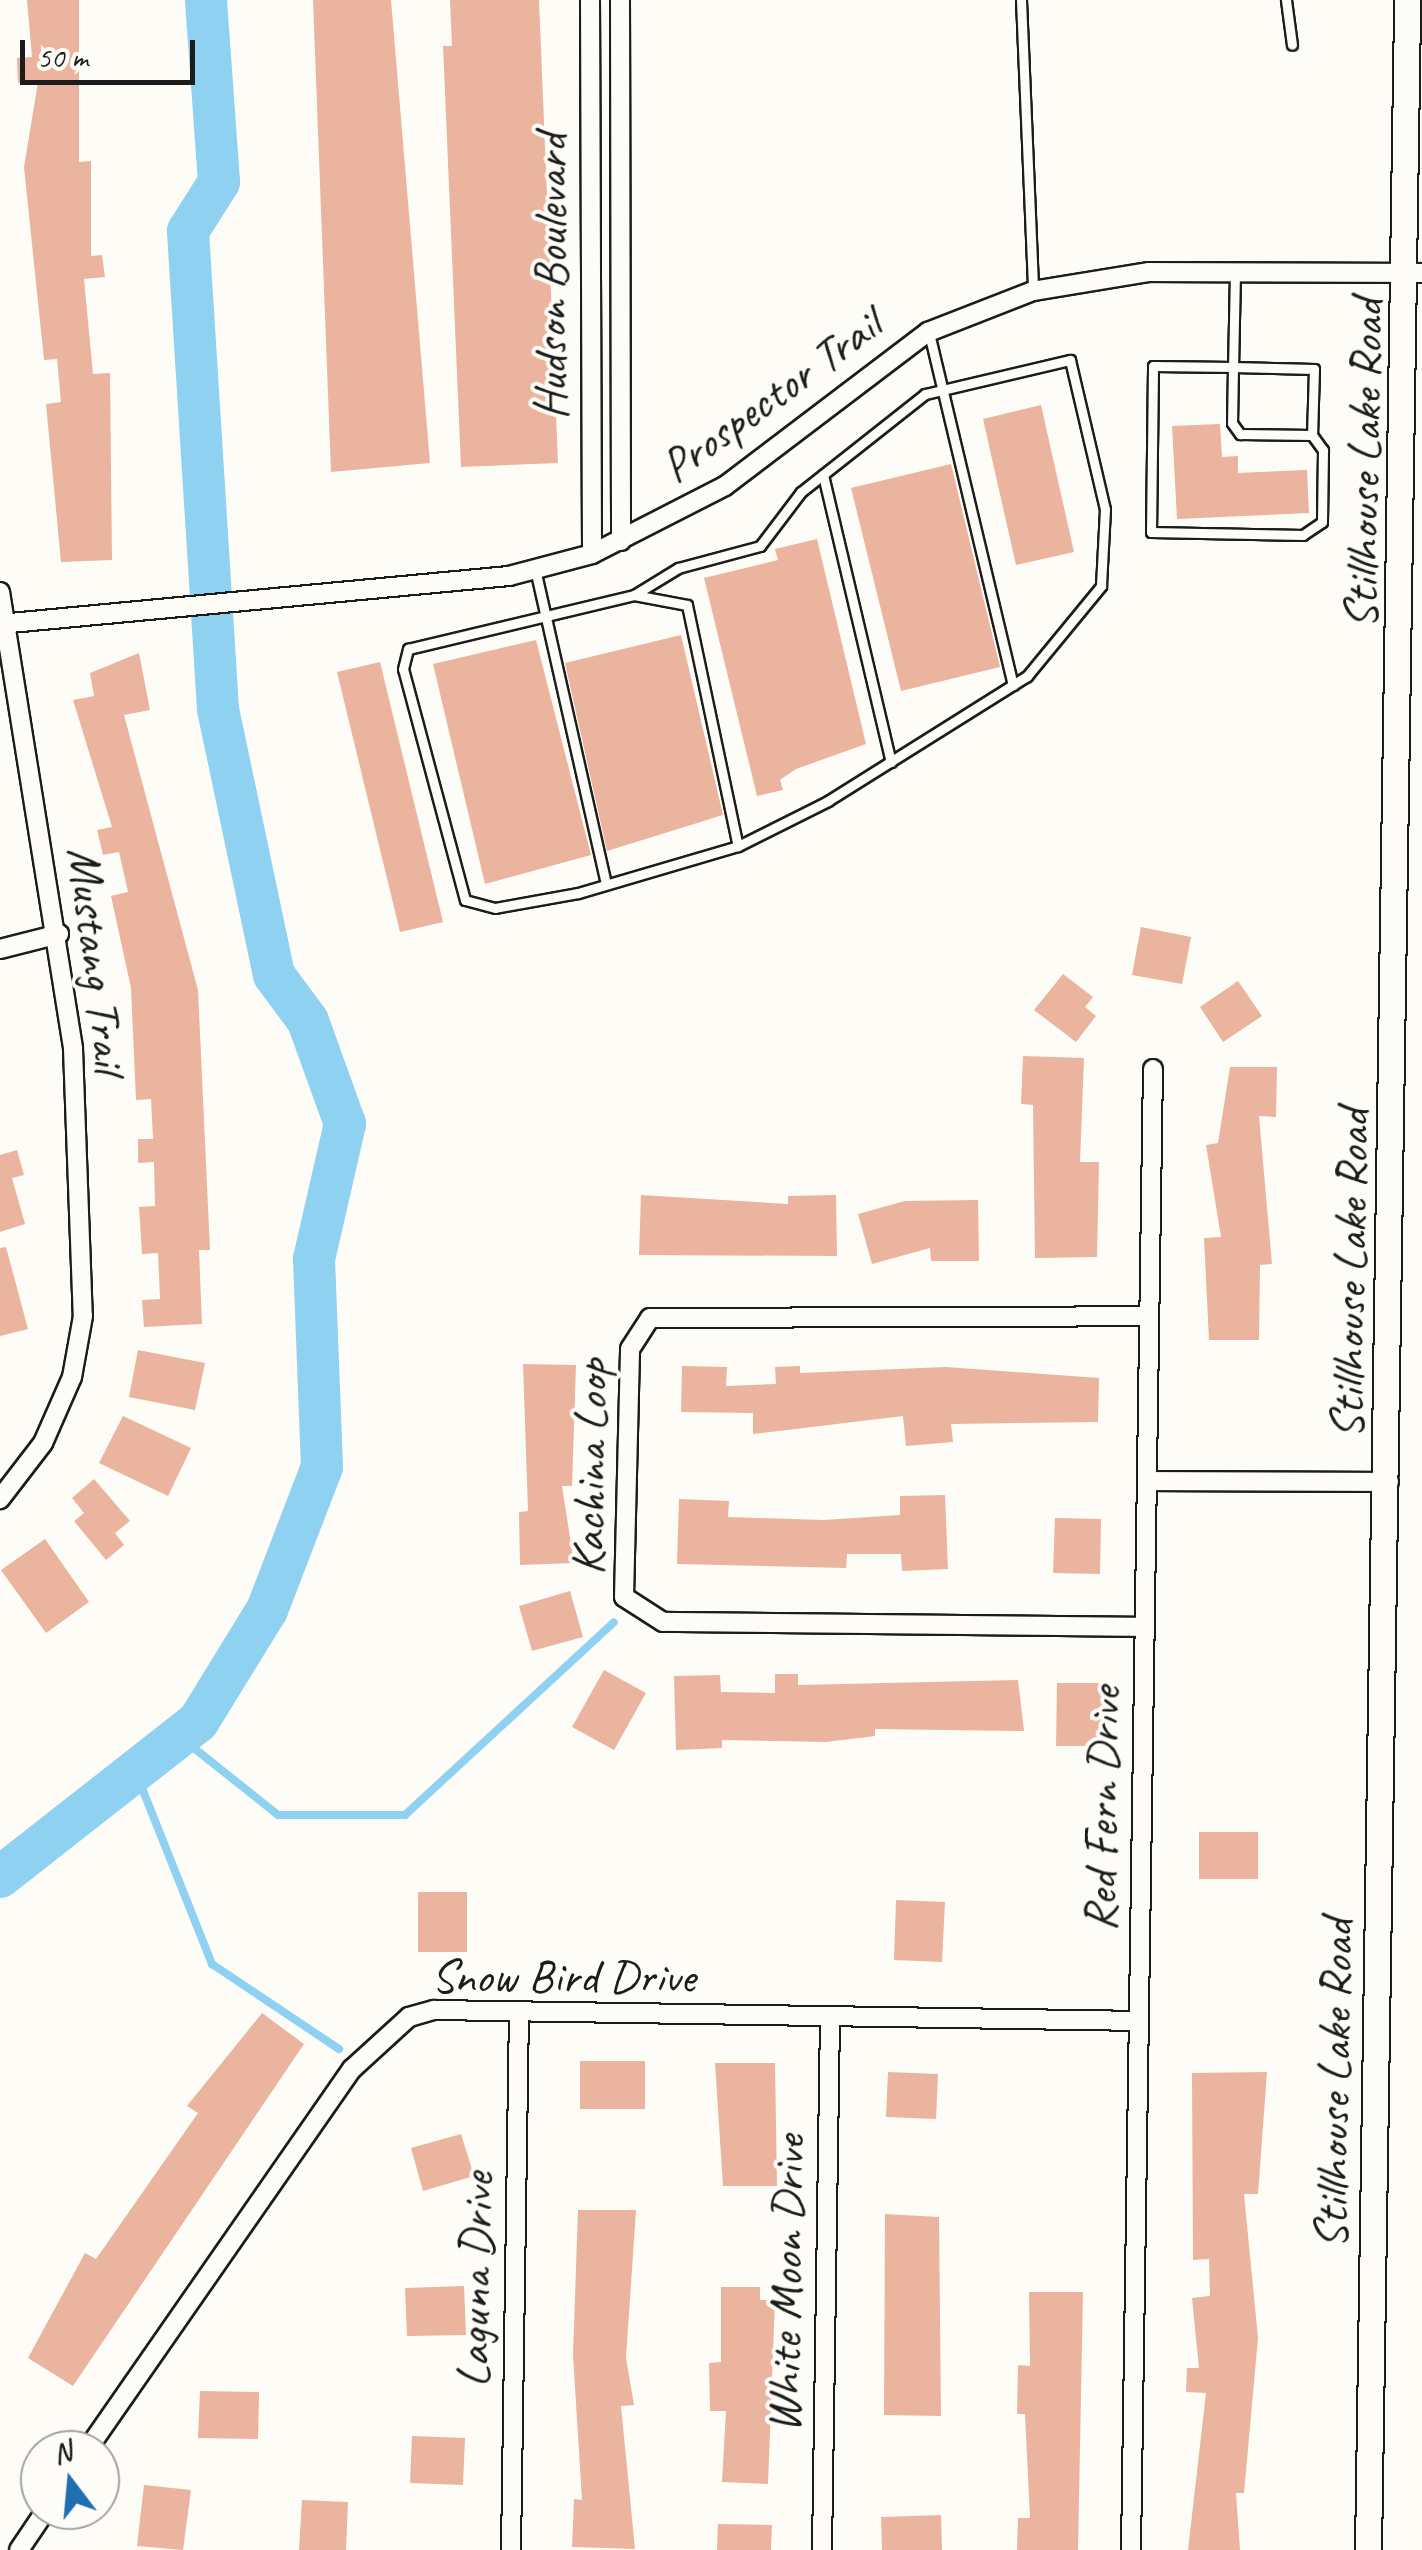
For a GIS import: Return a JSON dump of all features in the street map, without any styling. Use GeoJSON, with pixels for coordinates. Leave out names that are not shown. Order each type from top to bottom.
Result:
{"type":"FeatureCollection","features":[{"type":"Feature","properties":{"kind":"main road","name":"Stillhouse Lake Road"},"geometry":{"type":"LineString","coordinates":[[1368,2550],[1418,276],[1407,0]]}},
{"type":"Feature","properties":{"kind":"street","name":"Hudson Boulevard"},"geometry":{"type":"LineString","coordinates":[[590,0],[592,554]]}},
{"type":"Feature","properties":{"kind":"street","name":"Hudson Boulevard"},"geometry":{"type":"LineString","coordinates":[[620,0],[621,541]]}},
{"type":"Feature","properties":{"kind":"street","name":"Prospector Trail"},"geometry":{"type":"LineString","coordinates":[[1,624],[155,607],[276,600],[535,570],[592,554],[725,486],[928,332],[1032,291],[1149,272],[1418,276]]}},
{"type":"Feature","properties":{"kind":"street","name":"Mustang Trail"},"geometry":{"type":"LineString","coordinates":[[0,592],[1,624],[59,934],[83,1316],[72,1377],[50,1426],[0,1499]]}},
{"type":"Feature","properties":{"kind":"street"},"geometry":{"type":"LineString","coordinates":[[0,949],[59,934]]}},
{"type":"Feature","properties":{"kind":"street","name":"Red Fern Drive"},"geometry":{"type":"LineString","coordinates":[[1131,2550],[1153,1069]]}},
{"type":"Feature","properties":{"kind":"street","name":"Kachina Loop"},"geometry":{"type":"LineString","coordinates":[[1144,1627],[663,1622],[624,1597],[630,1348],[650,1318],[1149,1316]]}},
{"type":"Feature","properties":{"kind":"street"},"geometry":{"type":"LineString","coordinates":[[1146,1481],[1389,1482]]}},
{"type":"Feature","properties":{"kind":"street","name":"Snow Bird Drive"},"geometry":{"type":"LineString","coordinates":[[100,2430],[380,2035],[434,2010],[1139,2021]]}},
{"type":"Feature","properties":{"kind":"street","name":"Laguna Drive"},"geometry":{"type":"LineString","coordinates":[[511,2550],[520,2012]]}},
{"type":"Feature","properties":{"kind":"street","name":"White Moon Drive"},"geometry":{"type":"LineString","coordinates":[[822,2550],[830,2019]]}},
{"type":"Feature","properties":{"kind":"lane"},"geometry":{"type":"LineString","coordinates":[[1020,0],[1032,291]]}},
{"type":"Feature","properties":{"kind":"lane"},"geometry":{"type":"LineString","coordinates":[[1286,0],[1292,45]]}},
{"type":"Feature","properties":{"kind":"lane"},"geometry":{"type":"LineString","coordinates":[[1236,273],[1235,430],[1312,436]]}},
{"type":"Feature","properties":{"kind":"lane"},"geometry":{"type":"LineString","coordinates":[[928,332],[946,386],[1013,685]]}},
{"type":"Feature","properties":{"kind":"lane"},"geometry":{"type":"LineString","coordinates":[[1070,360],[1105,509],[1095,603],[1013,685],[890,762],[738,846],[495,908],[465,900],[404,669],[408,649],[634,595],[678,568],[760,546],[823,475],[946,386],[1070,360]]}},
{"type":"Feature","properties":{"kind":"lane"},"geometry":{"type":"LineString","coordinates":[[1153,366],[1233,367],[1314,369],[1312,436],[1322,468],[1322,522],[1312,532],[1151,532],[1153,366]]}},
{"type":"Feature","properties":{"kind":"lane"},"geometry":{"type":"LineString","coordinates":[[823,475],[890,762]]}},
{"type":"Feature","properties":{"kind":"lane"},"geometry":{"type":"LineString","coordinates":[[535,570],[605,879]]}},
{"type":"Feature","properties":{"kind":"lane"},"geometry":{"type":"LineString","coordinates":[[634,595],[687,605],[738,846]]}},
{"type":"Feature","properties":{"kind":"building"},"geometry":{"type":"Polygon","coordinates":[[[27,0],[79,0],[79,162],[91,161],[91,256],[102,255],[105,277],[84,279],[93,374],[110,373],[112,560],[61,562],[46,404],[61,402],[57,359],[44,360],[24,167],[38,82],[18,83],[17,58],[32,57],[27,0]]]}},
{"type":"Feature","properties":{"kind":"building"},"geometry":{"type":"Polygon","coordinates":[[[313,0],[391,0],[430,463],[331,472],[313,0]]]}},
{"type":"Feature","properties":{"kind":"building"},"geometry":{"type":"Polygon","coordinates":[[[450,0],[539,0],[558,463],[461,467],[443,46],[452,46],[450,0]]]}},
{"type":"Feature","properties":{"kind":"building"},"geometry":{"type":"Polygon","coordinates":[[[1041,405],[1074,552],[1016,565],[983,419],[1041,405]]]}},
{"type":"Feature","properties":{"kind":"building"},"geometry":{"type":"Polygon","coordinates":[[[1220,424],[1222,457],[1238,456],[1238,473],[1307,470],[1309,513],[1177,519],[1172,426],[1220,424]]]}},
{"type":"Feature","properties":{"kind":"building"},"geometry":{"type":"Polygon","coordinates":[[[951,464],[1000,667],[901,691],[851,488],[951,464]]]}},
{"type":"Feature","properties":{"kind":"building"},"geometry":{"type":"Polygon","coordinates":[[[817,539],[866,744],[796,769],[780,780],[783,790],[757,796],[704,578],[778,560],[775,549],[817,539]]]}},
{"type":"Feature","properties":{"kind":"building"},"geometry":{"type":"Polygon","coordinates":[[[681,635],[723,815],[607,851],[565,663],[681,635]]]}},
{"type":"Feature","properties":{"kind":"building"},"geometry":{"type":"Polygon","coordinates":[[[536,640],[591,855],[485,884],[433,664],[536,640]]]}},
{"type":"Feature","properties":{"kind":"building"},"geometry":{"type":"Polygon","coordinates":[[[139,653],[150,710],[124,715],[198,990],[210,1250],[199,1250],[202,1324],[144,1327],[142,1300],[160,1299],[158,1253],[142,1254],[139,1207],[155,1206],[154,1162],[138,1163],[138,1139],[153,1139],[151,1099],[136,1100],[131,988],[111,896],[128,892],[119,852],[103,855],[97,830],[112,827],[73,700],[94,696],[90,673],[139,653]]]}},
{"type":"Feature","properties":{"kind":"building"},"geometry":{"type":"Polygon","coordinates":[[[380,662],[443,922],[400,932],[337,672],[380,662]]]}},
{"type":"Feature","properties":{"kind":"building"},"geometry":{"type":"Polygon","coordinates":[[[1141,927],[1191,937],[1182,984],[1132,975],[1141,927]]]}},
{"type":"Feature","properties":{"kind":"building"},"geometry":{"type":"Polygon","coordinates":[[[1063,974],[1093,997],[1085,1007],[1096,1016],[1076,1042],[1034,1010],[1063,974]]]}},
{"type":"Feature","properties":{"kind":"building"},"geometry":{"type":"Polygon","coordinates":[[[1238,981],[1262,1016],[1223,1042],[1200,1007],[1238,981]]]}},
{"type":"Feature","properties":{"kind":"building"},"geometry":{"type":"Polygon","coordinates":[[[1023,1056],[1084,1058],[1080,1162],[1099,1162],[1097,1257],[1035,1258],[1033,1105],[1021,1104],[1023,1056]]]}},
{"type":"Feature","properties":{"kind":"building"},"geometry":{"type":"Polygon","coordinates":[[[1230,1067],[1277,1067],[1276,1117],[1259,1116],[1272,1264],[1260,1265],[1259,1340],[1209,1340],[1204,1238],[1221,1237],[1206,1145],[1218,1143],[1230,1067]]]}},
{"type":"Feature","properties":{"kind":"building"},"geometry":{"type":"Polygon","coordinates":[[[17,1150],[24,1175],[12,1178],[25,1224],[0,1232],[0,1155],[17,1150]]]}},
{"type":"Feature","properties":{"kind":"building"},"geometry":{"type":"Polygon","coordinates":[[[641,1195],[788,1204],[788,1196],[836,1195],[837,1256],[639,1255],[641,1195]]]}},
{"type":"Feature","properties":{"kind":"building"},"geometry":{"type":"Polygon","coordinates":[[[978,1200],[979,1261],[931,1261],[930,1248],[872,1264],[858,1214],[905,1201],[978,1200]]]}},
{"type":"Feature","properties":{"kind":"building"},"geometry":{"type":"Polygon","coordinates":[[[6,1247],[28,1329],[0,1336],[0,1248],[6,1247]]]}},
{"type":"Feature","properties":{"kind":"building"},"geometry":{"type":"Polygon","coordinates":[[[138,1350],[205,1363],[195,1410],[129,1397],[138,1350]]]}},
{"type":"Feature","properties":{"kind":"building"},"geometry":{"type":"Polygon","coordinates":[[[523,1364],[576,1365],[572,1486],[562,1486],[574,1563],[520,1565],[519,1512],[528,1511],[523,1364]]]}},
{"type":"Feature","properties":{"kind":"building"},"geometry":{"type":"Polygon","coordinates":[[[682,1366],[727,1367],[726,1386],[776,1384],[775,1367],[800,1366],[800,1373],[946,1367],[1099,1378],[1098,1422],[951,1424],[953,1442],[906,1446],[903,1416],[753,1434],[753,1413],[681,1412],[682,1366]]]}},
{"type":"Feature","properties":{"kind":"building"},"geometry":{"type":"Polygon","coordinates":[[[123,1416],[191,1448],[168,1496],[99,1463],[123,1416]]]}},
{"type":"Feature","properties":{"kind":"building"},"geometry":{"type":"Polygon","coordinates":[[[94,1479],[130,1521],[115,1533],[124,1545],[106,1560],[74,1521],[84,1513],[72,1498],[94,1479]]]}},
{"type":"Feature","properties":{"kind":"building"},"geometry":{"type":"Polygon","coordinates":[[[945,1495],[948,1569],[902,1571],[901,1554],[847,1554],[846,1568],[677,1564],[679,1499],[729,1501],[728,1517],[824,1520],[900,1515],[900,1496],[945,1495]]]}},
{"type":"Feature","properties":{"kind":"building"},"geometry":{"type":"Polygon","coordinates":[[[1055,1518],[1101,1519],[1100,1574],[1053,1573],[1055,1518]]]}},
{"type":"Feature","properties":{"kind":"building"},"geometry":{"type":"Polygon","coordinates":[[[45,1539],[89,1602],[46,1633],[1,1570],[45,1539]]]}},
{"type":"Feature","properties":{"kind":"building"},"geometry":{"type":"Polygon","coordinates":[[[570,1591],[583,1637],[532,1651],[519,1606],[570,1591]]]}},
{"type":"Feature","properties":{"kind":"building"},"geometry":{"type":"Polygon","coordinates":[[[604,1670],[646,1693],[614,1750],[572,1727],[604,1670]]]}},
{"type":"Feature","properties":{"kind":"building"},"geometry":{"type":"Polygon","coordinates":[[[775,1674],[798,1674],[798,1685],[1018,1680],[1024,1731],[875,1729],[875,1736],[826,1742],[722,1740],[722,1748],[676,1750],[674,1676],[720,1675],[721,1692],[775,1693],[775,1674]]]}},
{"type":"Feature","properties":{"kind":"building"},"geometry":{"type":"Polygon","coordinates":[[[1057,1683],[1103,1683],[1103,1746],[1056,1746],[1057,1683]]]}},
{"type":"Feature","properties":{"kind":"building"},"geometry":{"type":"Polygon","coordinates":[[[1199,1832],[1258,1832],[1258,1879],[1199,1879],[1199,1832]]]}},
{"type":"Feature","properties":{"kind":"building"},"geometry":{"type":"Polygon","coordinates":[[[418,1892],[467,1892],[467,1952],[418,1952],[418,1892]]]}},
{"type":"Feature","properties":{"kind":"building"},"geometry":{"type":"Polygon","coordinates":[[[896,1900],[945,1902],[942,1962],[894,1960],[896,1900]]]}},
{"type":"Feature","properties":{"kind":"building"},"geometry":{"type":"Polygon","coordinates":[[[262,2013],[304,2044],[73,2386],[28,2358],[85,2253],[96,2259],[198,2113],[187,2106],[262,2013]]]}},
{"type":"Feature","properties":{"kind":"building"},"geometry":{"type":"Polygon","coordinates":[[[580,2061],[645,2061],[645,2109],[580,2109],[580,2061]]]}},
{"type":"Feature","properties":{"kind":"building"},"geometry":{"type":"Polygon","coordinates":[[[715,2063],[775,2063],[777,2186],[723,2186],[715,2063]]]}},
{"type":"Feature","properties":{"kind":"building"},"geometry":{"type":"Polygon","coordinates":[[[888,2072],[938,2074],[936,2119],[886,2117],[888,2072]]]}},
{"type":"Feature","properties":{"kind":"building"},"geometry":{"type":"Polygon","coordinates":[[[1267,2072],[1258,2194],[1244,2194],[1258,2338],[1244,2493],[1236,2493],[1240,2550],[1188,2550],[1206,2393],[1186,2392],[1187,2368],[1199,2368],[1192,2298],[1210,2296],[1209,2259],[1193,2260],[1192,2073],[1267,2072]]]}},
{"type":"Feature","properties":{"kind":"building"},"geometry":{"type":"Polygon","coordinates":[[[461,2134],[474,2176],[423,2191],[411,2148],[461,2134]]]}},
{"type":"Feature","properties":{"kind":"building"},"geometry":{"type":"Polygon","coordinates":[[[578,2210],[636,2210],[626,2358],[634,2405],[621,2406],[635,2549],[572,2547],[574,2499],[582,2500],[573,2355],[578,2210]]]}},
{"type":"Feature","properties":{"kind":"building"},"geometry":{"type":"Polygon","coordinates":[[[885,2214],[939,2217],[941,2416],[884,2415],[885,2214]]]}},
{"type":"Feature","properties":{"kind":"building"},"geometry":{"type":"Polygon","coordinates":[[[464,2286],[466,2335],[407,2336],[405,2288],[464,2286]]]}},
{"type":"Feature","properties":{"kind":"building"},"geometry":{"type":"Polygon","coordinates":[[[721,2287],[760,2287],[760,2300],[775,2300],[768,2484],[722,2482],[726,2411],[710,2411],[709,2363],[721,2362],[721,2287]]]}},
{"type":"Feature","properties":{"kind":"building"},"geometry":{"type":"Polygon","coordinates":[[[1029,2292],[1083,2292],[1078,2550],[1017,2550],[1018,2518],[1030,2518],[1025,2414],[1017,2414],[1018,2365],[1030,2366],[1029,2292]]]}},
{"type":"Feature","properties":{"kind":"building"},"geometry":{"type":"Polygon","coordinates":[[[200,2391],[259,2392],[258,2439],[198,2438],[200,2391]]]}},
{"type":"Feature","properties":{"kind":"building"},"geometry":{"type":"Polygon","coordinates":[[[412,2436],[465,2438],[463,2485],[410,2483],[412,2436]]]}},
{"type":"Feature","properties":{"kind":"building"},"geometry":{"type":"Polygon","coordinates":[[[144,2485],[191,2490],[183,2550],[137,2546],[144,2485]]]}},
{"type":"Feature","properties":{"kind":"building"},"geometry":{"type":"Polygon","coordinates":[[[302,2500],[348,2502],[346,2550],[299,2550],[302,2500]]]}},
{"type":"Feature","properties":{"kind":"building"},"geometry":{"type":"Polygon","coordinates":[[[941,2515],[942,2550],[882,2550],[881,2517],[941,2515]]]}},
{"type":"Feature","properties":{"kind":"building"},"geometry":{"type":"Polygon","coordinates":[[[718,2524],[772,2525],[771,2550],[717,2550],[718,2524]]]}},
{"type":"Feature","properties":{"kind":"waterway"},"geometry":{"type":"LineString","coordinates":[[0,1877],[198,1722],[267,1610],[322,1467],[314,1259],[345,1124],[308,1021],[274,975],[218,709],[188,231],[219,182],[206,0]]}},
{"type":"Feature","properties":{"kind":"waterway"},"geometry":{"type":"LineString","coordinates":[[180,1737],[278,1815],[405,1815],[614,1622]]}},
{"type":"Feature","properties":{"kind":"waterway"},"geometry":{"type":"LineString","coordinates":[[136,1773],[212,1964],[339,2049]]}}]}
